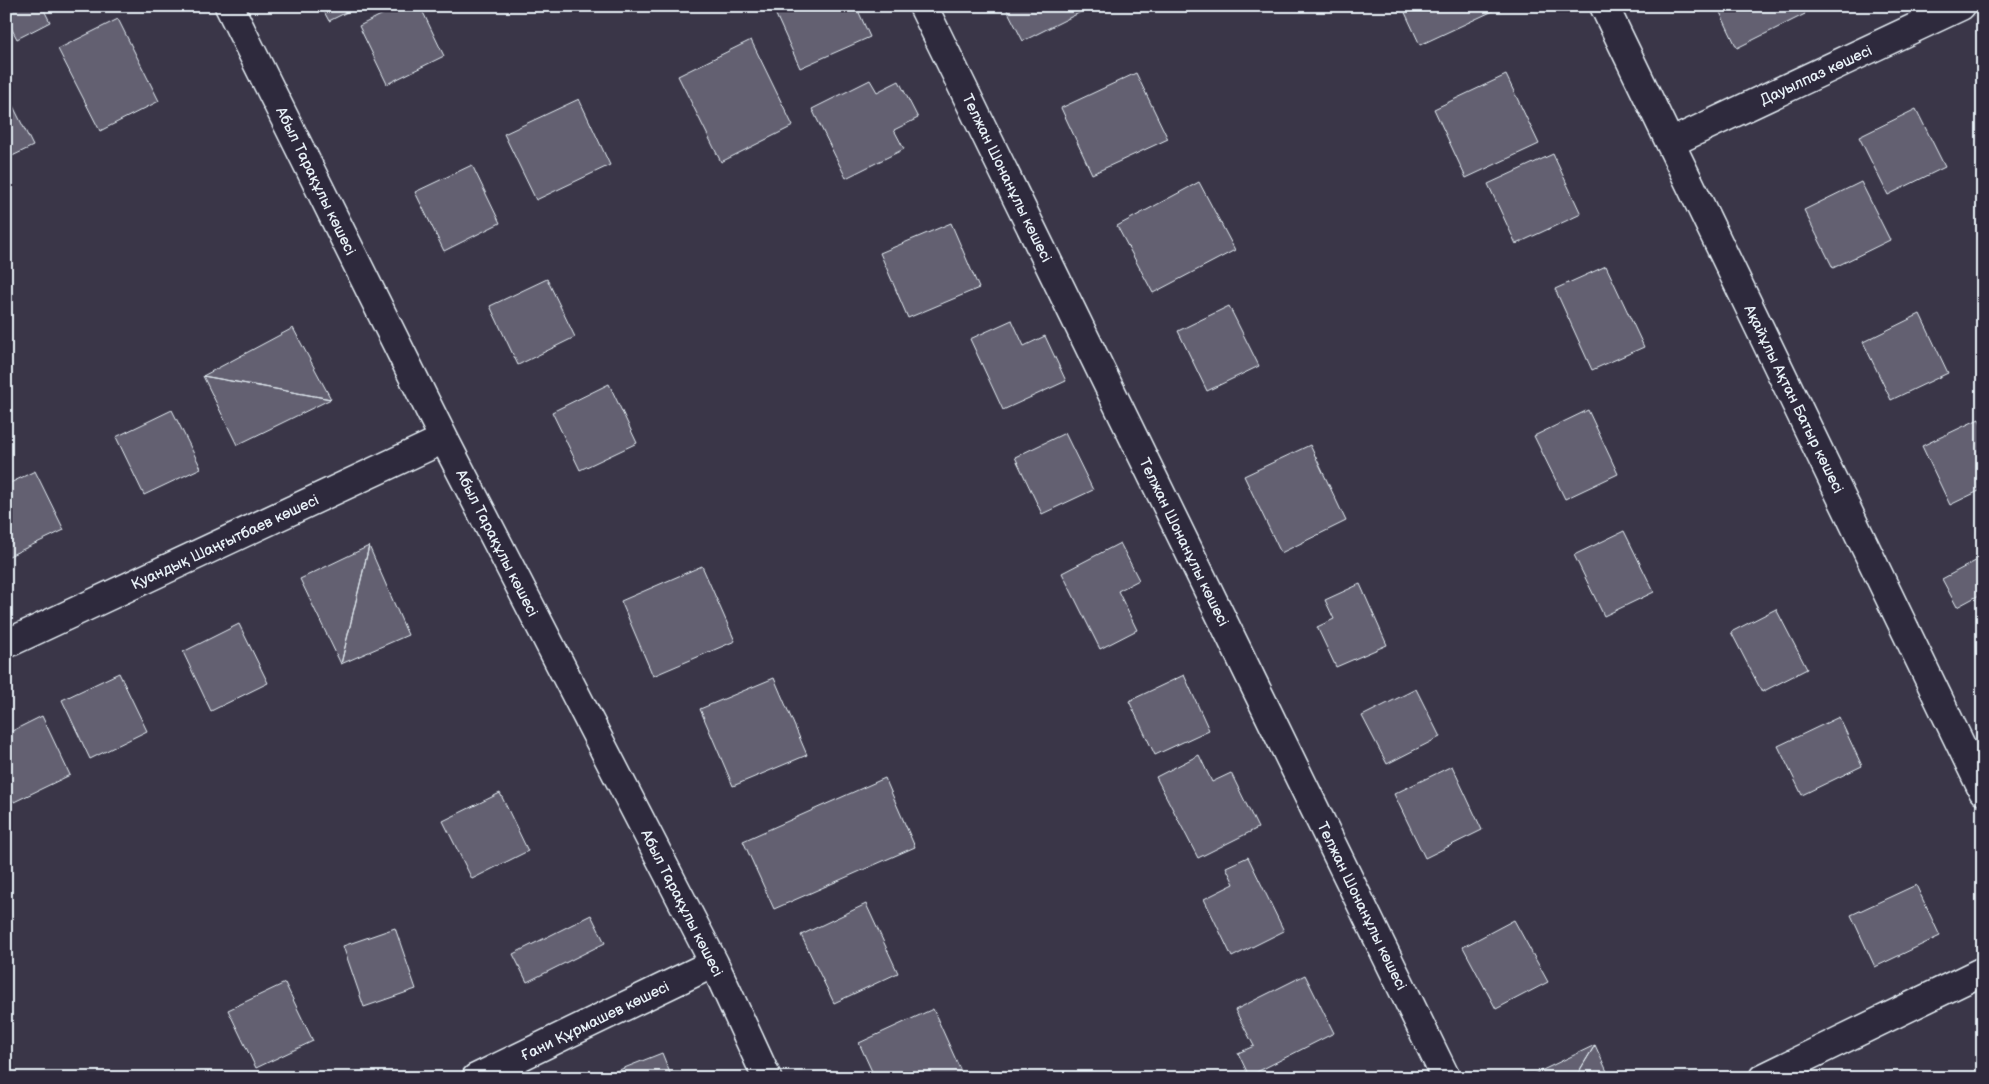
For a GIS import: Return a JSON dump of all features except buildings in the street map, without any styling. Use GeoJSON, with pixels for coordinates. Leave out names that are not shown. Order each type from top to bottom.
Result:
{"type":"FeatureCollection","features":[{"type":"Feature","properties":{"kind":"street","name":"Абыл Тарақұлы көшесі"},"geometry":{"type":"LineString","coordinates":[[229,6],[444,439],[714,964],[767,1078]]}},
{"type":"Feature","properties":{"kind":"street","name":"Телжан Шонанұлы көшесі"},"geometry":{"type":"LineString","coordinates":[[923,6],[1446,1078]]}},
{"type":"Feature","properties":{"kind":"street","name":"Ақайұлы Ақтан Батыр көшесі"},"geometry":{"type":"LineString","coordinates":[[1604,6],[1983,792]]}},
{"type":"Feature","properties":{"kind":"street","name":"Дауылпаз көшесі"},"geometry":{"type":"LineString","coordinates":[[1670,142],[1961,6]]}},
{"type":"Feature","properties":{"kind":"street","name":"Қуандық Шаңғытбаев көшесі"},"geometry":{"type":"LineString","coordinates":[[6,644],[444,439]]}},
{"type":"Feature","properties":{"kind":"street","name":"Ғани Құрмашев көшесі"},"geometry":{"type":"LineString","coordinates":[[476,1078],[714,964]]}},
{"type":"Feature","properties":{"kind":"street"},"geometry":{"type":"LineString","coordinates":[[1763,1078],[1983,971]]}}]}
